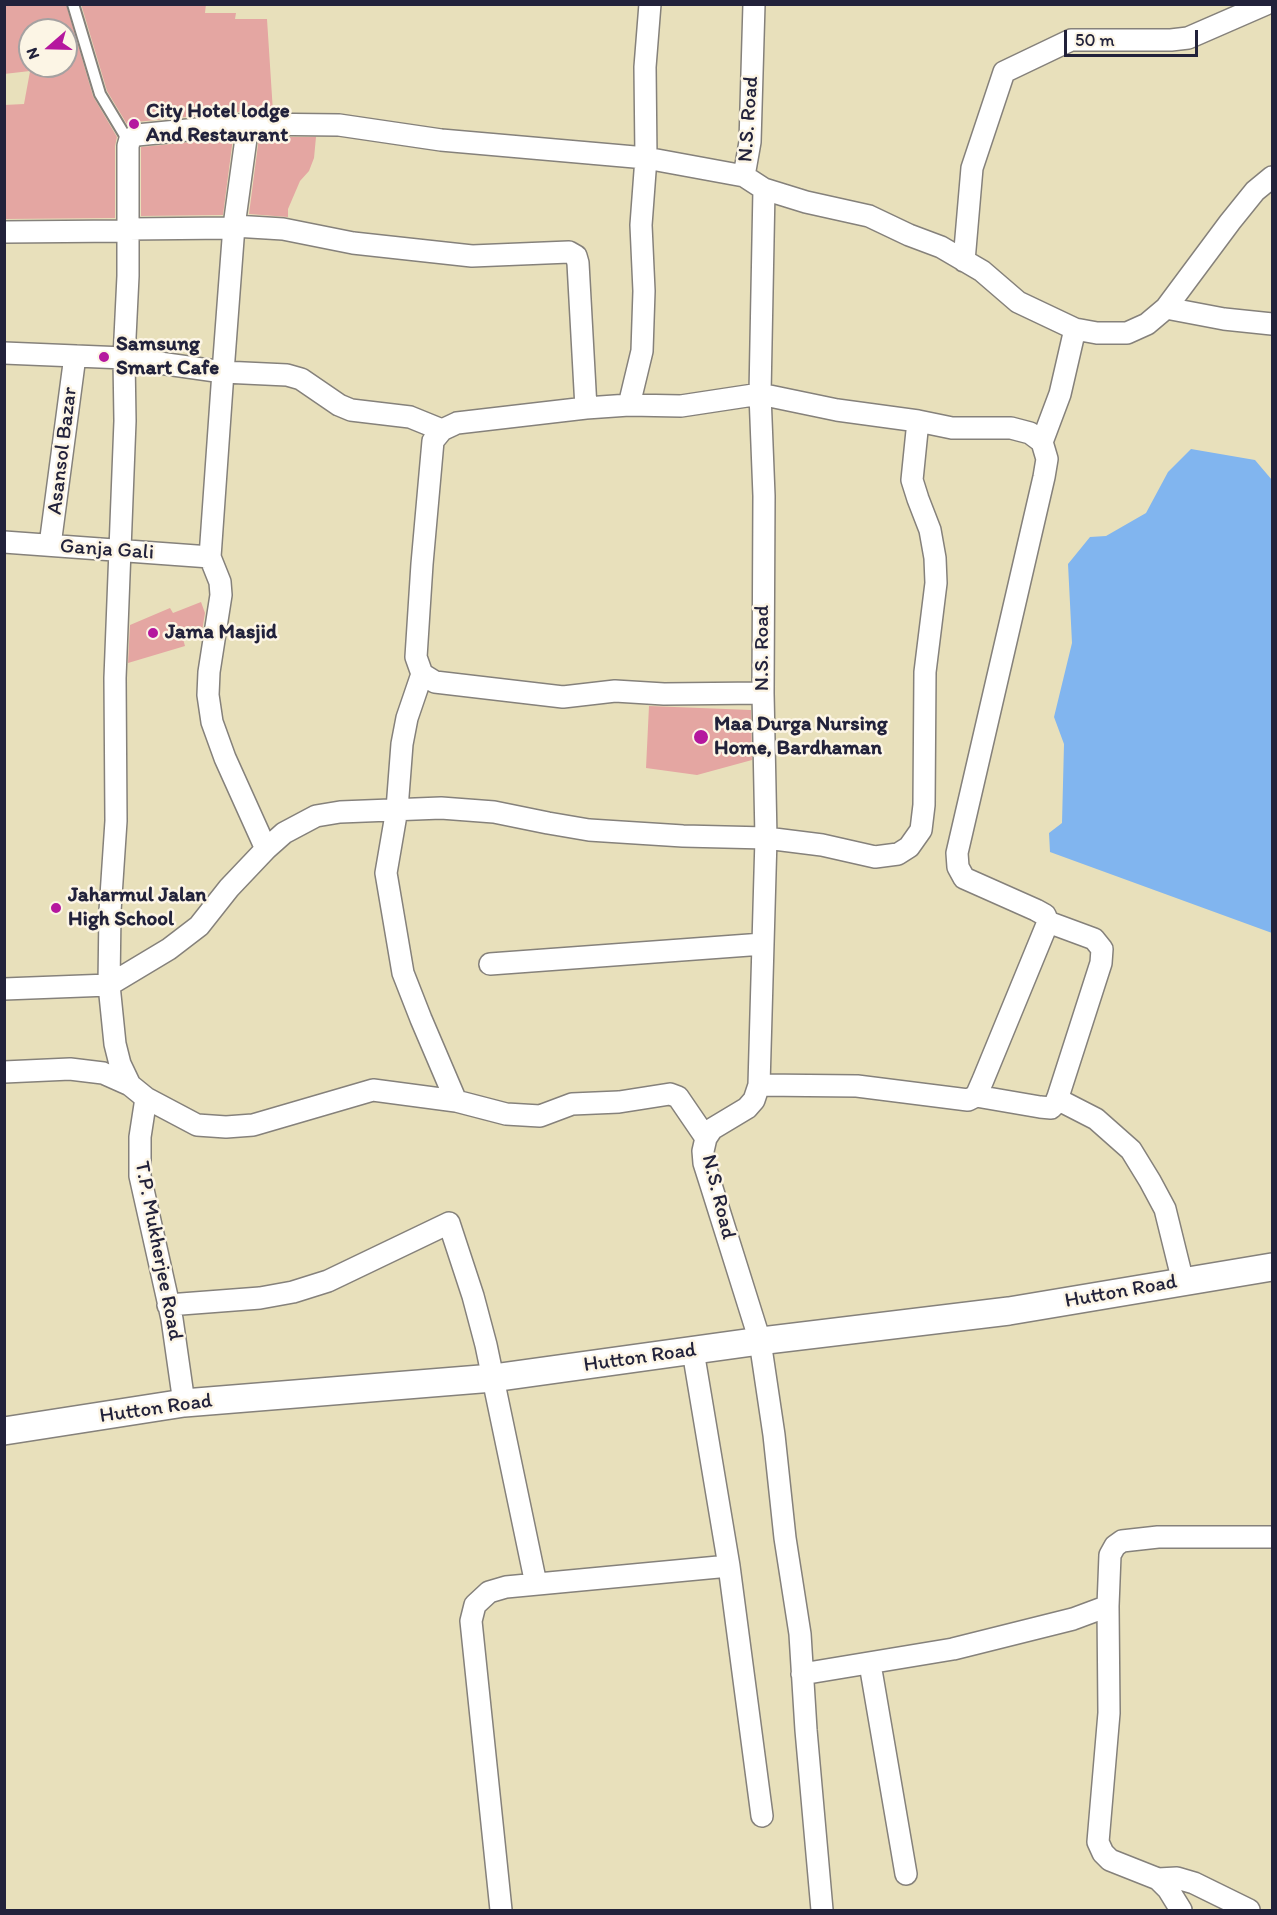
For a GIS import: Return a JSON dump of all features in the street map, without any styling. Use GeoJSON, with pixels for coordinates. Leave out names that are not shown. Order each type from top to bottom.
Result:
{"type":"FeatureCollection","features":[{"type":"Feature","properties":{"kind":"street"},"geometry":{"type":"LineString","coordinates":[[629,405],[642,351],[644,291],[641,225],[646,158],[645,67],[650,4]]}},
{"type":"Feature","properties":{"kind":"street","name":"N.S. Road"},"geometry":{"type":"LineString","coordinates":[[754,4],[750,142],[744,176],[764,189],[760,394],[764,496],[763,693],[766,838],[759,1085],[754,1100],[747,1108],[712,1129],[706,1138],[703,1151],[704,1163],[760,1341],[774,1435],[785,1538],[800,1634],[822,1911]]}},
{"type":"Feature","properties":{"kind":"street"},"geometry":{"type":"LineString","coordinates":[[964,261],[972,168],[1004,72],[1071,40],[1188,39],[1266,4]]}},
{"type":"Feature","properties":{"kind":"street"},"geometry":{"type":"LineString","coordinates":[[248,124],[234,226],[210,557],[220,582],[221,595],[209,672],[208,695],[212,722],[225,758],[266,849]]}},
{"type":"Feature","properties":{"kind":"street"},"geometry":{"type":"LineString","coordinates":[[138,1092],[120,1064],[115,1044],[109,985],[110,911],[116,821],[115,678],[125,421],[124,358],[130,138],[137,135],[248,124],[339,125],[452,141],[646,158],[744,176]]}},
{"type":"Feature","properties":{"kind":"street"},"geometry":{"type":"LineString","coordinates":[[764,189],[806,202],[869,216],[941,247],[982,271],[1018,302],[1075,329],[1097,333],[1127,333],[1147,324],[1166,308],[1255,191],[1272,177]]}},
{"type":"Feature","properties":{"kind":"street"},"geometry":{"type":"LineString","coordinates":[[4,232],[124,231],[128,229],[231,228],[234,226],[283,229],[353,243],[472,256],[569,252],[576,256],[584,349],[586,408]]}},
{"type":"Feature","properties":{"kind":"street"},"geometry":{"type":"LineString","coordinates":[[1166,308],[1224,319],[1272,324]]}},
{"type":"Feature","properties":{"kind":"street"},"geometry":{"type":"LineString","coordinates":[[1042,442],[1060,394],[1075,329]]}},
{"type":"Feature","properties":{"kind":"street"},"geometry":{"type":"LineString","coordinates":[[4,353],[124,358],[223,372],[287,375],[301,379],[339,405],[351,410],[410,417],[442,430]]}},
{"type":"Feature","properties":{"kind":"street","name":"Asansol Bazar"},"geometry":{"type":"LineString","coordinates":[[50,545],[75,356]]}},
{"type":"Feature","properties":{"kind":"street"},"geometry":{"type":"LineString","coordinates":[[456,1101],[403,973],[386,873],[397,809],[402,744],[407,718],[422,674],[416,657],[433,441],[442,430],[457,423],[586,408],[629,405],[681,406],[760,394],[837,410],[952,428],[1011,428],[1030,433],[1042,442],[1047,459],[1044,477],[957,853],[958,867],[964,878],[1036,910],[1045,915],[1048,922],[976,1096]]}},
{"type":"Feature","properties":{"kind":"street"},"geometry":{"type":"LineString","coordinates":[[4,989],[109,985],[169,949],[199,926],[229,888],[284,833],[316,816],[340,812],[441,808],[494,812],[589,830],[766,838],[822,845],[875,857],[898,854],[909,847],[921,830],[924,805],[925,672],[936,583],[930,530],[912,480],[918,421]]}},
{"type":"Feature","properties":{"kind":"street","name":"Ganja Gali"},"geometry":{"type":"LineString","coordinates":[[4,542],[210,557]]}},
{"type":"Feature","properties":{"kind":"street"},"geometry":{"type":"LineString","coordinates":[[422,674],[435,682],[563,697],[615,691],[664,694],[763,693]]}},
{"type":"Feature","properties":{"kind":"street"},"geometry":{"type":"LineString","coordinates":[[759,1085],[857,1086],[968,1100],[976,1096],[1051,1108],[1058,1099],[1101,963],[1102,949],[1094,939],[1048,922]]}},
{"type":"Feature","properties":{"kind":"street"},"geometry":{"type":"LineString","coordinates":[[490,964],[763,944]]}},
{"type":"Feature","properties":{"kind":"street"},"geometry":{"type":"LineString","coordinates":[[4,1072],[70,1069],[103,1073],[197,1125],[226,1127],[253,1125],[373,1090],[456,1101],[506,1114],[540,1116],[572,1104],[619,1102],[670,1094],[678,1096],[706,1138]]}},
{"type":"Feature","properties":{"kind":"street","name":"T.P. Mukherjee Road"},"geometry":{"type":"LineString","coordinates":[[138,1092],[140,1176],[173,1328],[184,1403]]}},
{"type":"Feature","properties":{"kind":"street"},"geometry":{"type":"LineString","coordinates":[[1058,1099],[1096,1119],[1131,1150],[1165,1209],[1183,1282]]}},
{"type":"Feature","properties":{"kind":"street"},"geometry":{"type":"LineString","coordinates":[[168,1305],[260,1298],[293,1292],[328,1281],[448,1223],[473,1296],[493,1378],[536,1584]]}},
{"type":"Feature","properties":{"kind":"street","name":"Hutton Road"},"geometry":{"type":"LineString","coordinates":[[4,1431],[184,1403],[493,1378],[760,1341],[1009,1311],[1272,1268]]}},
{"type":"Feature","properties":{"kind":"street"},"geometry":{"type":"LineString","coordinates":[[693,1351],[729,1566],[762,1816]]}},
{"type":"Feature","properties":{"kind":"street"},"geometry":{"type":"LineString","coordinates":[[1181,1911],[1168,1889],[1158,1879],[1110,1860],[1103,1853],[1098,1842],[1109,1713],[1110,1555],[1115,1546],[1122,1541],[1158,1537],[1272,1537]]}},
{"type":"Feature","properties":{"kind":"street"},"geometry":{"type":"LineString","coordinates":[[501,1911],[471,1621],[475,1605],[489,1592],[506,1587],[729,1566]]}},
{"type":"Feature","properties":{"kind":"street"},"geometry":{"type":"LineString","coordinates":[[802,1674],[964,1646],[1073,1619],[1108,1606]]}},
{"type":"Feature","properties":{"kind":"street"},"geometry":{"type":"LineString","coordinates":[[870,1664],[906,1874]]}},
{"type":"Feature","properties":{"kind":"street"},"geometry":{"type":"LineString","coordinates":[[1158,1879],[1177,1878],[1194,1883],[1249,1911]]}},
{"type":"Feature","properties":{"kind":"lane"},"geometry":{"type":"LineString","coordinates":[[73,4],[100,94],[124,134],[130,138]]}},
{"type":"Feature","properties":{"kind":"water"},"geometry":{"type":"Polygon","coordinates":[[[1191,449],[1255,460],[1272,480],[1272,933],[1050,852],[1049,833],[1062,823],[1064,744],[1054,717],[1072,643],[1068,564],[1090,537],[1106,536],[1146,513],[1168,472],[1191,449]]]}},
{"type":"Feature","properties":{"kind":"building"},"geometry":{"type":"Polygon","coordinates":[[[4,4],[66,4],[70,18],[18,18],[18,72],[4,74],[4,4]]]}},
{"type":"Feature","properties":{"kind":"building"},"geometry":{"type":"Polygon","coordinates":[[[81,4],[206,4],[205,13],[236,13],[235,19],[267,19],[273,112],[247,111],[136,122],[128,126],[107,91],[81,4]]]}},
{"type":"Feature","properties":{"kind":"building"},"geometry":{"type":"Polygon","coordinates":[[[78,45],[93,96],[117,137],[115,218],[4,219],[4,105],[24,104],[29,78],[78,78],[78,45]]]}},
{"type":"Feature","properties":{"kind":"building"},"geometry":{"type":"Polygon","coordinates":[[[259,137],[316,137],[314,158],[309,171],[300,181],[288,209],[288,217],[249,214],[259,137]]]}},
{"type":"Feature","properties":{"kind":"building"},"geometry":{"type":"Polygon","coordinates":[[[233,138],[223,215],[141,216],[141,147],[233,138]]]}},
{"type":"Feature","properties":{"kind":"building","name":"Jama Masjid"},"geometry":{"type":"Polygon","coordinates":[[[201,602],[205,613],[202,631],[183,639],[185,646],[128,663],[130,625],[170,608],[173,613],[201,602]]]}},
{"type":"Feature","properties":{"kind":"building"},"geometry":{"type":"Polygon","coordinates":[[[649,706],[751,710],[752,760],[697,775],[646,768],[649,706]]]}},
{"type":"Feature","properties":{"kind":"place","name":"City Hotel lodge And Restaurant"},"geometry":{"type":"Point","coordinates":[134,124]}},
{"type":"Feature","properties":{"kind":"place","name":"Samsung Smart Cafe"},"geometry":{"type":"Point","coordinates":[104,357]}},
{"type":"Feature","properties":{"kind":"place","name":"Jama Masjid"},"geometry":{"type":"Point","coordinates":[153,633]}},
{"type":"Feature","properties":{"kind":"place","name":"Maa Durga Nursing Home, Bardhaman"},"geometry":{"type":"Point","coordinates":[701,737]}},
{"type":"Feature","properties":{"kind":"place","name":"Jaharmul Jalan High School"},"geometry":{"type":"Point","coordinates":[56,908]}}]}
